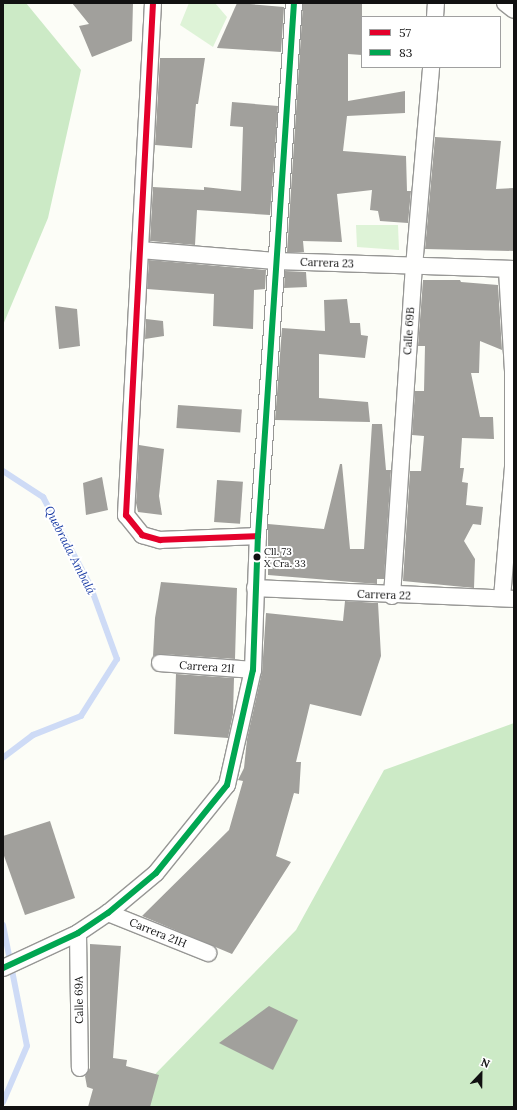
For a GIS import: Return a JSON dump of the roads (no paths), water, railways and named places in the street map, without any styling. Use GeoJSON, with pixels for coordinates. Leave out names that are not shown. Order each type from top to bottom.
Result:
{"type":"FeatureCollection","features":[{"type":"Feature","properties":{"kind":"street"},"geometry":{"type":"LineString","coordinates":[[153,3],[126,515],[142,535],[160,540],[258,536]]}},
{"type":"Feature","properties":{"kind":"street"},"geometry":{"type":"LineString","coordinates":[[3,968],[78,933],[108,913],[156,873],[227,785],[253,670],[258,536],[294,3]]}},
{"type":"Feature","properties":{"kind":"street"},"geometry":{"type":"LineString","coordinates":[[435,16],[436,3]]}},
{"type":"Feature","properties":{"kind":"street"},"geometry":{"type":"LineString","coordinates":[[505,3],[514,10]]}},
{"type":"Feature","properties":{"kind":"street","name":"Calle 69B"},"geometry":{"type":"LineString","coordinates":[[392,596],[414,267],[431,68]]}},
{"type":"Feature","properties":{"kind":"street","name":"Carrera 23"},"geometry":{"type":"LineString","coordinates":[[140,250],[276,261],[414,267],[510,269]]}},
{"type":"Feature","properties":{"kind":"street"},"geometry":{"type":"LineString","coordinates":[[508,598],[513,467],[513,371],[510,269]]}},
{"type":"Feature","properties":{"kind":"street","name":"Carrera 22"},"geometry":{"type":"LineString","coordinates":[[255,588],[392,596],[508,598]]}},
{"type":"Feature","properties":{"kind":"street","name":"Carrera 21I"},"geometry":{"type":"LineString","coordinates":[[160,663],[253,670]]}},
{"type":"Feature","properties":{"kind":"street","name":"Carrera 21H"},"geometry":{"type":"LineString","coordinates":[[108,913],[208,953]]}},
{"type":"Feature","properties":{"kind":"street","name":"Calle 69A"},"geometry":{"type":"LineString","coordinates":[[78,933],[80,1068]]}},
{"type":"Feature","properties":{"kind":"waterway","name":"Quebrada Ambalá"},"geometry":{"type":"LineString","coordinates":[[3,471],[43,497],[90,585],[117,659],[81,716],[33,735],[3,758]]}},
{"type":"Feature","properties":{"kind":"waterway","name":"Quebrada Ambalá"},"geometry":{"type":"LineString","coordinates":[[3,925],[27,1046],[3,1102]]}},
{"type":"Feature","properties":{"kind":"place","name":"Cll. 73 X Cra. 33"},"geometry":{"type":"Point","coordinates":[257,557]}}]}
